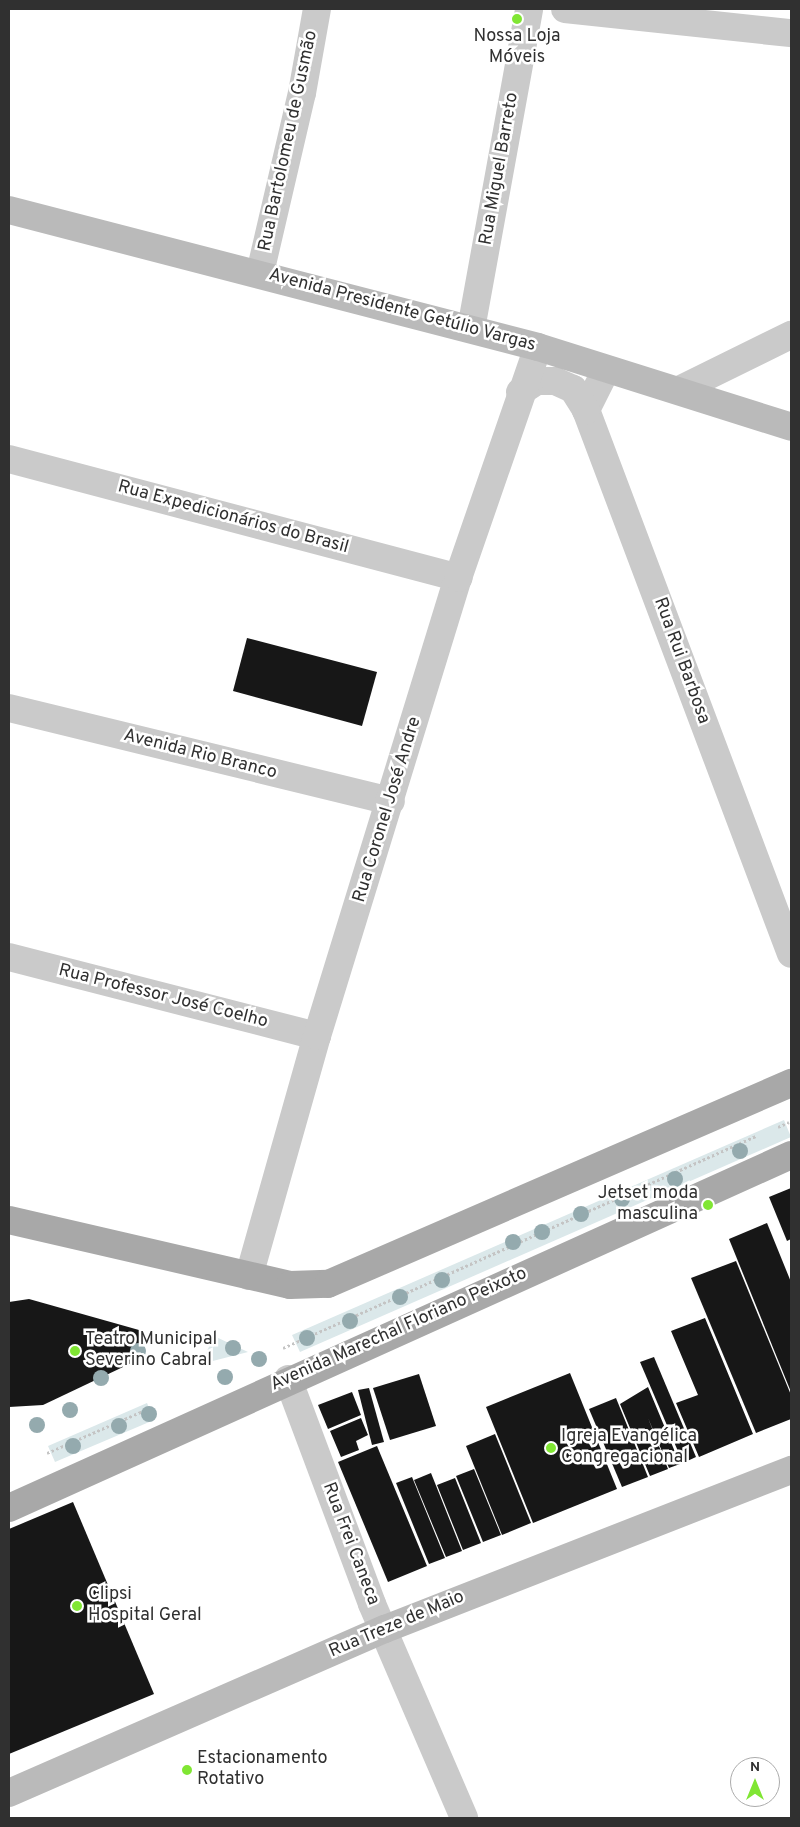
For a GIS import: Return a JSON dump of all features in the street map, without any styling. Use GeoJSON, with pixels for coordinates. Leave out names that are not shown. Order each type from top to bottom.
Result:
{"type":"FeatureCollection","features":[{"type":"Feature","properties":{"kind":"main road","name":"Avenida Presidente Getúlio Vargas"},"geometry":{"type":"LineString","coordinates":[[9,210],[260,273],[538,347],[606,370],[679,390],[791,427]]}},
{"type":"Feature","properties":{"kind":"main road"},"geometry":{"type":"LineString","coordinates":[[9,1220],[290,1285],[328,1284],[791,1083]]}},
{"type":"Feature","properties":{"kind":"main road","name":"Avenida Marechal Floriano Peixoto"},"geometry":{"type":"LineString","coordinates":[[9,1508],[288,1379],[791,1155]]}},
{"type":"Feature","properties":{"kind":"main road","name":"Rua Treze de Maio"},"geometry":{"type":"LineString","coordinates":[[9,1793],[384,1629],[791,1470]]}},
{"type":"Feature","properties":{"kind":"street","name":"Rua Bartolomeu de Gusmão"},"geometry":{"type":"LineString","coordinates":[[260,273],[302,93],[316,9]]}},
{"type":"Feature","properties":{"kind":"street","name":"Rua Miguel Barreto"},"geometry":{"type":"LineString","coordinates":[[471,329],[529,9]]}},
{"type":"Feature","properties":{"kind":"street"},"geometry":{"type":"LineString","coordinates":[[565,9],[791,32]]}},
{"type":"Feature","properties":{"kind":"street"},"geometry":{"type":"LineString","coordinates":[[679,390],[791,335]]}},
{"type":"Feature","properties":{"kind":"street","name":"Rua Coronel José Andre"},"geometry":{"type":"LineString","coordinates":[[249,1276],[317,1036],[391,801],[458,578],[520,392],[538,347]]}},
{"type":"Feature","properties":{"kind":"street"},"geometry":{"type":"LineString","coordinates":[[586,410],[606,370]]}},
{"type":"Feature","properties":{"kind":"street","name":"Rua Rui Barbosa"},"geometry":{"type":"LineString","coordinates":[[520,392],[537,381],[555,381],[573,389],[586,410],[791,954]]}},
{"type":"Feature","properties":{"kind":"street","name":"Rua Expedicionários do Brasil"},"geometry":{"type":"LineString","coordinates":[[9,459],[458,578]]}},
{"type":"Feature","properties":{"kind":"street","name":"Avenida Rio Branco"},"geometry":{"type":"LineString","coordinates":[[9,708],[391,801]]}},
{"type":"Feature","properties":{"kind":"street","name":"Rua Professor José Coelho"},"geometry":{"type":"LineString","coordinates":[[9,957],[317,1036]]}},
{"type":"Feature","properties":{"kind":"street","name":"Rua Frei Caneca"},"geometry":{"type":"LineString","coordinates":[[288,1379],[384,1629],[464,1818]]}},
{"type":"Feature","properties":{"kind":"path"},"geometry":{"type":"LineString","coordinates":[[771,1130],[789,1122]]}},
{"type":"Feature","properties":{"kind":"path"},"geometry":{"type":"LineString","coordinates":[[283,1348],[762,1134]]}},
{"type":"Feature","properties":{"kind":"path"},"geometry":{"type":"LineString","coordinates":[[141,1344],[153,1341]]}},
{"type":"Feature","properties":{"kind":"path"},"geometry":{"type":"LineString","coordinates":[[47,1452],[152,1407]]}},
{"type":"Feature","properties":{"kind":"shaded area"},"geometry":{"type":"Polygon","coordinates":[[[784,1120],[791,1137],[300,1352],[292,1335],[784,1120]]]}},
{"type":"Feature","properties":{"kind":"shaded area"},"geometry":{"type":"Polygon","coordinates":[[[214,1336],[248,1352],[201,1364],[214,1336]]]}},
{"type":"Feature","properties":{"kind":"shaded area"},"geometry":{"type":"Polygon","coordinates":[[[147,1403],[154,1420],[55,1462],[48,1446],[147,1403]]]}},
{"type":"Feature","properties":{"kind":"building"},"geometry":{"type":"Polygon","coordinates":[[[247,638],[377,672],[362,726],[233,691],[247,638]]]}},
{"type":"Feature","properties":{"kind":"building"},"geometry":{"type":"Polygon","coordinates":[[[791,1188],[791,1239],[787,1241],[769,1197],[791,1188]]]}},
{"type":"Feature","properties":{"kind":"building"},"geometry":{"type":"Polygon","coordinates":[[[767,1223],[791,1282],[791,1392],[729,1239],[767,1223]]]}},
{"type":"Feature","properties":{"kind":"building"},"geometry":{"type":"Polygon","coordinates":[[[736,1261],[791,1395],[791,1419],[756,1433],[691,1278],[736,1261]]]}},
{"type":"Feature","properties":{"kind":"building","name":"Teatro Municipal Severino Cabral"},"geometry":{"type":"Polygon","coordinates":[[[29,1299],[139,1330],[142,1358],[43,1405],[9,1407],[9,1302],[29,1299]]]}},
{"type":"Feature","properties":{"kind":"building"},"geometry":{"type":"Polygon","coordinates":[[[705,1318],[753,1434],[699,1457],[676,1403],[698,1395],[671,1331],[705,1318]]]}},
{"type":"Feature","properties":{"kind":"building"},"geometry":{"type":"Polygon","coordinates":[[[654,1357],[696,1457],[683,1463],[640,1362],[654,1357]]]}},
{"type":"Feature","properties":{"kind":"building","name":"Igreja Evangélica Congregacional"},"geometry":{"type":"Polygon","coordinates":[[[570,1373],[617,1489],[533,1523],[486,1407],[570,1373]]]}},
{"type":"Feature","properties":{"kind":"building"},"geometry":{"type":"Polygon","coordinates":[[[419,1374],[436,1426],[390,1440],[373,1388],[419,1374]]]}},
{"type":"Feature","properties":{"kind":"building"},"geometry":{"type":"Polygon","coordinates":[[[648,1387],[680,1464],[669,1468],[648,1418],[668,1469],[650,1476],[620,1404],[648,1387]]]}},
{"type":"Feature","properties":{"kind":"building"},"geometry":{"type":"Polygon","coordinates":[[[369,1388],[384,1442],[372,1445],[358,1390],[369,1388]]]}},
{"type":"Feature","properties":{"kind":"building"},"geometry":{"type":"Polygon","coordinates":[[[352,1392],[361,1415],[328,1429],[318,1405],[352,1392]]]}},
{"type":"Feature","properties":{"kind":"building"},"geometry":{"type":"Polygon","coordinates":[[[616,1398],[648,1477],[622,1487],[589,1409],[616,1398]]]}},
{"type":"Feature","properties":{"kind":"building"},"geometry":{"type":"Polygon","coordinates":[[[361,1418],[368,1435],[356,1441],[359,1450],[341,1457],[330,1431],[361,1418]]]}},
{"type":"Feature","properties":{"kind":"building"},"geometry":{"type":"Polygon","coordinates":[[[495,1434],[531,1523],[502,1535],[466,1446],[495,1434]]]}},
{"type":"Feature","properties":{"kind":"building"},"geometry":{"type":"Polygon","coordinates":[[[377,1446],[427,1566],[388,1582],[338,1462],[377,1446]]]}},
{"type":"Feature","properties":{"kind":"building"},"geometry":{"type":"Polygon","coordinates":[[[474,1469],[501,1535],[483,1542],[456,1476],[474,1469]]]}},
{"type":"Feature","properties":{"kind":"building"},"geometry":{"type":"Polygon","coordinates":[[[431,1473],[462,1551],[446,1557],[414,1480],[431,1473]]]}},
{"type":"Feature","properties":{"kind":"building"},"geometry":{"type":"Polygon","coordinates":[[[412,1477],[445,1558],[429,1564],[396,1483],[412,1477]]]}},
{"type":"Feature","properties":{"kind":"building"},"geometry":{"type":"Polygon","coordinates":[[[455,1478],[481,1543],[463,1550],[437,1485],[455,1478]]]}},
{"type":"Feature","properties":{"kind":"building","name":"Clipsi Hospital Geral"},"geometry":{"type":"Polygon","coordinates":[[[73,1502],[154,1694],[9,1754],[9,1529],[73,1502]]]}},
{"type":"Feature","properties":{"kind":"place","name":"Nossa Loja Móveis"},"geometry":{"type":"Point","coordinates":[517,19]}},
{"type":"Feature","properties":{"kind":"place","name":"Jetset moda masculina"},"geometry":{"type":"Point","coordinates":[708,1205]}},
{"type":"Feature","properties":{"kind":"place","name":"Teatro Municipal Severino Cabral"},"geometry":{"type":"Point","coordinates":[75,1351]}},
{"type":"Feature","properties":{"kind":"place","name":"Igreja Evangélica Congregacional"},"geometry":{"type":"Point","coordinates":[551,1448]}},
{"type":"Feature","properties":{"kind":"place","name":"Clipsi Hospital Geral"},"geometry":{"type":"Point","coordinates":[77,1606]}},
{"type":"Feature","properties":{"kind":"place","name":"Estacionamento Rotativo"},"geometry":{"type":"Point","coordinates":[187,1770]}}]}
